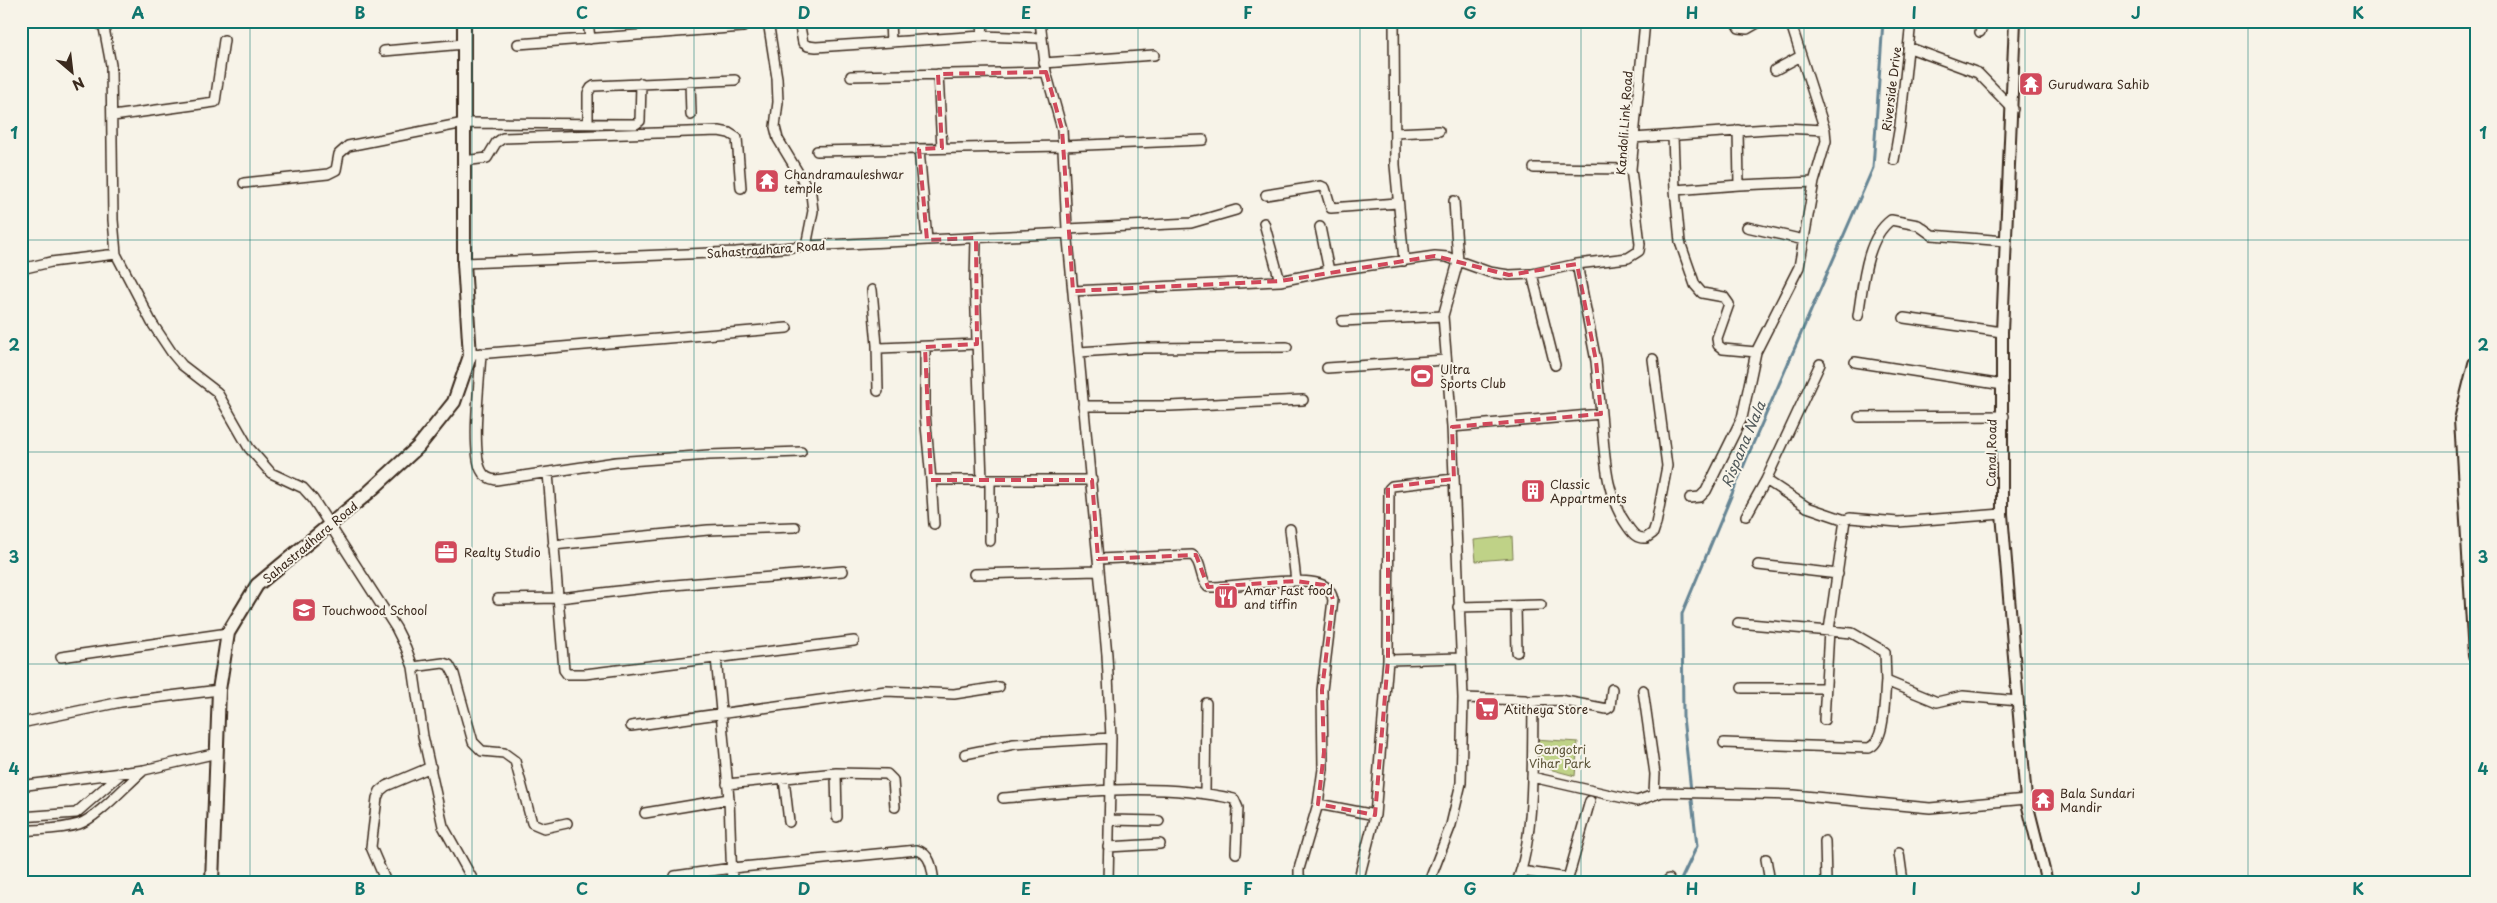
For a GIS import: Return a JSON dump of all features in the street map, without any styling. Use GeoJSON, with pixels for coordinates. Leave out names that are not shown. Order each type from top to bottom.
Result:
{"type":"FeatureCollection","features":[{"type":"Feature","properties":{"kind":"main road","name":"Sahastradhara Road"},"geometry":{"type":"LineString","coordinates":[[212,882],[219,690],[228,633],[258,585],[368,493],[418,447],[454,402],[476,354],[464,263],[464,21]]}},
{"type":"Feature","properties":{"kind":"main road"},"geometry":{"type":"LineString","coordinates":[[2476,364],[2462,420],[2476,656]]}},
{"type":"Feature","properties":{"kind":"street"},"geometry":{"type":"LineString","coordinates":[[97,21],[104,28],[109,44],[113,116],[113,220],[116,254],[152,322],[172,353],[182,365],[217,392],[249,448],[271,473],[303,488],[313,499],[396,628],[412,667],[422,729],[446,835],[474,882]]}},
{"type":"Feature","properties":{"kind":"street"},"geometry":{"type":"LineString","coordinates":[[588,21],[590,39]]}},
{"type":"Feature","properties":{"kind":"street"},"geometry":{"type":"LineString","coordinates":[[768,21],[777,78],[778,102],[775,127],[778,139],[811,194],[813,211],[806,246]]}},
{"type":"Feature","properties":{"kind":"street"},"geometry":{"type":"LineString","coordinates":[[799,21],[801,39],[808,46],[982,36],[1042,38]]}},
{"type":"Feature","properties":{"kind":"street"},"geometry":{"type":"LineString","coordinates":[[890,21],[891,42]]}},
{"type":"Feature","properties":{"kind":"street"},"geometry":{"type":"LineString","coordinates":[[982,36],[983,21]]}},
{"type":"Feature","properties":{"kind":"street"},"geometry":{"type":"LineString","coordinates":[[1040,21],[1045,67],[1059,114],[1063,146],[1073,291],[1107,654],[1111,738],[1108,882]]}},
{"type":"Feature","properties":{"kind":"street"},"geometry":{"type":"LineString","coordinates":[[1394,21],[1397,203],[1404,261]]}},
{"type":"Feature","properties":{"kind":"street","name":"Kandoli Link Road"},"geometry":{"type":"LineString","coordinates":[[1577,264],[1628,258],[1636,255],[1640,244],[1631,169],[1645,21]]}},
{"type":"Feature","properties":{"kind":"street"},"geometry":{"type":"LineString","coordinates":[[1735,21],[1739,28],[1744,29],[1761,21]]}},
{"type":"Feature","properties":{"kind":"street"},"geometry":{"type":"LineString","coordinates":[[1690,498],[1700,497],[1706,490],[1742,418],[1756,352],[1795,276],[1804,240],[1814,182],[1826,142],[1825,130],[1790,21]]}},
{"type":"Feature","properties":{"kind":"street","name":"Riverside Drive"},"geometry":{"type":"LineString","coordinates":[[1894,160],[1910,48],[1911,21]]}},
{"type":"Feature","properties":{"kind":"street"},"geometry":{"type":"LineString","coordinates":[[1980,32],[1984,21]]}},
{"type":"Feature","properties":{"kind":"street","name":"Canal Road"},"geometry":{"type":"LineString","coordinates":[[2015,21],[2013,109],[2002,332],[2004,416],[2002,514],[2026,799],[2047,882]]}},
{"type":"Feature","properties":{"kind":"street"},"geometry":{"type":"LineString","coordinates":[[518,44],[743,28]]}},
{"type":"Feature","properties":{"kind":"street"},"geometry":{"type":"LineString","coordinates":[[113,116],[215,102],[224,40]]}},
{"type":"Feature","properties":{"kind":"street"},"geometry":{"type":"LineString","coordinates":[[384,51],[464,44]]}},
{"type":"Feature","properties":{"kind":"street"},"geometry":{"type":"LineString","coordinates":[[1910,48],[1978,73],[2013,109]]}},
{"type":"Feature","properties":{"kind":"street"},"geometry":{"type":"LineString","coordinates":[[851,76],[938,74],[1045,67],[1154,55]]}},
{"type":"Feature","properties":{"kind":"street"},"geometry":{"type":"LineString","coordinates":[[1775,70],[1801,56]]}},
{"type":"Feature","properties":{"kind":"street"},"geometry":{"type":"LineString","coordinates":[[938,74],[942,148]]}},
{"type":"Feature","properties":{"kind":"street"},"geometry":{"type":"LineString","coordinates":[[588,123],[588,93],[591,88],[598,85],[735,80]]}},
{"type":"Feature","properties":{"kind":"street"},"geometry":{"type":"LineString","coordinates":[[690,81],[691,116]]}},
{"type":"Feature","properties":{"kind":"street"},"geometry":{"type":"LineString","coordinates":[[244,183],[328,174],[336,170],[339,154],[348,146],[464,124],[634,124],[639,122],[641,83]]}},
{"type":"Feature","properties":{"kind":"street"},"geometry":{"type":"LineString","coordinates":[[1633,138],[1783,128],[1825,130]]}},
{"type":"Feature","properties":{"kind":"street"},"geometry":{"type":"LineString","coordinates":[[1738,130],[1739,185]]}},
{"type":"Feature","properties":{"kind":"street"},"geometry":{"type":"LineString","coordinates":[[464,161],[487,158],[496,143],[503,138],[719,131],[729,133],[736,138],[741,188]]}},
{"type":"Feature","properties":{"kind":"street"},"geometry":{"type":"LineString","coordinates":[[1395,133],[1440,132]]}},
{"type":"Feature","properties":{"kind":"street"},"geometry":{"type":"LineString","coordinates":[[1673,135],[1675,190],[1680,242],[1695,285],[1702,293],[1724,297],[1729,304],[1717,338],[1718,345],[1723,349],[1756,352]]}},
{"type":"Feature","properties":{"kind":"street"},"geometry":{"type":"LineString","coordinates":[[817,152],[1063,146],[1203,140]]}},
{"type":"Feature","properties":{"kind":"street"},"geometry":{"type":"LineString","coordinates":[[918,149],[927,240]]}},
{"type":"Feature","properties":{"kind":"street"},"geometry":{"type":"LineString","coordinates":[[1534,168],[1631,169]]}},
{"type":"Feature","properties":{"kind":"street"},"geometry":{"type":"LineString","coordinates":[[1675,190],[1814,182]]}},
{"type":"Feature","properties":{"kind":"street"},"geometry":{"type":"LineString","coordinates":[[1266,195],[1321,186],[1325,188],[1331,208],[1397,203]]}},
{"type":"Feature","properties":{"kind":"street"},"geometry":{"type":"LineString","coordinates":[[1429,882],[1456,807],[1461,783],[1463,698],[1452,427],[1442,316],[1458,262],[1454,201]]}},
{"type":"Feature","properties":{"kind":"street","name":"Sahastradhara Road"},"geometry":{"type":"LineString","coordinates":[[464,263],[736,252],[806,246],[976,238],[1191,223],[1236,210]]}},
{"type":"Feature","properties":{"kind":"street"},"geometry":{"type":"LineString","coordinates":[[1858,316],[1869,257],[1890,221],[1918,225],[1932,235],[2005,241]]}},
{"type":"Feature","properties":{"kind":"street"},"geometry":{"type":"LineString","coordinates":[[1264,223],[1280,281]]}},
{"type":"Feature","properties":{"kind":"street"},"geometry":{"type":"LineString","coordinates":[[1320,227],[1329,271]]}},
{"type":"Feature","properties":{"kind":"street"},"geometry":{"type":"LineString","coordinates":[[1747,227],[1804,240]]}},
{"type":"Feature","properties":{"kind":"street"},"geometry":{"type":"LineString","coordinates":[[976,238],[977,344],[990,542]]}},
{"type":"Feature","properties":{"kind":"street"},"geometry":{"type":"LineString","coordinates":[[21,269],[51,262],[116,254]]}},
{"type":"Feature","properties":{"kind":"street"},"geometry":{"type":"LineString","coordinates":[[1073,291],[1280,281],[1329,271],[1435,256],[1447,257],[1498,275],[1532,274],[1577,264],[1596,361],[1610,494],[1614,504],[1636,536],[1641,539],[1650,537],[1656,524],[1667,466],[1652,359]]}},
{"type":"Feature","properties":{"kind":"street"},"geometry":{"type":"LineString","coordinates":[[1532,274],[1555,365]]}},
{"type":"Feature","properties":{"kind":"street"},"geometry":{"type":"LineString","coordinates":[[872,290],[877,345],[878,391]]}},
{"type":"Feature","properties":{"kind":"street"},"geometry":{"type":"LineString","coordinates":[[1342,321],[1442,316]]}},
{"type":"Feature","properties":{"kind":"street"},"geometry":{"type":"LineString","coordinates":[[1904,318],[2002,332]]}},
{"type":"Feature","properties":{"kind":"street"},"geometry":{"type":"LineString","coordinates":[[787,328],[476,354],[476,424],[481,471],[489,479],[496,480],[634,461],[709,455],[801,452]]}},
{"type":"Feature","properties":{"kind":"street"},"geometry":{"type":"LineString","coordinates":[[877,345],[881,348],[977,344]]}},
{"type":"Feature","properties":{"kind":"street"},"geometry":{"type":"LineString","coordinates":[[925,347],[926,414],[934,524]]}},
{"type":"Feature","properties":{"kind":"street"},"geometry":{"type":"LineString","coordinates":[[1079,352],[1140,348],[1287,347]]}},
{"type":"Feature","properties":{"kind":"street"},"geometry":{"type":"LineString","coordinates":[[1327,368],[1445,360]]}},
{"type":"Feature","properties":{"kind":"street"},"geometry":{"type":"LineString","coordinates":[[1855,362],[2003,385]]}},
{"type":"Feature","properties":{"kind":"street"},"geometry":{"type":"LineString","coordinates":[[1746,516],[1766,480],[1820,364]]}},
{"type":"Feature","properties":{"kind":"street"},"geometry":{"type":"LineString","coordinates":[[1083,406],[1170,406],[1303,400]]}},
{"type":"Feature","properties":{"kind":"street"},"geometry":{"type":"LineString","coordinates":[[1452,427],[1601,414]]}},
{"type":"Feature","properties":{"kind":"street"},"geometry":{"type":"LineString","coordinates":[[1859,417],[2004,416]]}},
{"type":"Feature","properties":{"kind":"street"},"geometry":{"type":"LineString","coordinates":[[548,473],[564,670],[568,675],[854,640]]}},
{"type":"Feature","properties":{"kind":"street"},"geometry":{"type":"LineString","coordinates":[[1358,882],[1376,815],[1388,660],[1389,489],[1392,486],[1454,479]]}},
{"type":"Feature","properties":{"kind":"street"},"geometry":{"type":"LineString","coordinates":[[931,480],[1092,480]]}},
{"type":"Feature","properties":{"kind":"street"},"geometry":{"type":"LineString","coordinates":[[1766,480],[1806,506],[1845,520],[1850,518],[1906,522],[2002,514]]}},
{"type":"Feature","properties":{"kind":"street"},"geometry":{"type":"LineString","coordinates":[[1824,720],[1824,688],[1829,630],[1845,520]]}},
{"type":"Feature","properties":{"kind":"street"},"geometry":{"type":"LineString","coordinates":[[553,545],[708,530],[795,527]]}},
{"type":"Feature","properties":{"kind":"street"},"geometry":{"type":"LineString","coordinates":[[1290,529],[1296,582]]}},
{"type":"Feature","properties":{"kind":"street"},"geometry":{"type":"LineString","coordinates":[[1098,559],[1192,555],[1198,560],[1204,584],[1210,587],[1296,582],[1324,585],[1331,592],[1333,600],[1322,690],[1324,752],[1318,804],[1299,869],[1299,876],[1304,882]]}},
{"type":"Feature","properties":{"kind":"street"},"geometry":{"type":"LineString","coordinates":[[1758,564],[1838,574]]}},
{"type":"Feature","properties":{"kind":"street"},"geometry":{"type":"LineString","coordinates":[[498,599],[559,598],[662,586],[842,571]]}},
{"type":"Feature","properties":{"kind":"street"},"geometry":{"type":"LineString","coordinates":[[974,574],[1098,571]]}},
{"type":"Feature","properties":{"kind":"street"},"geometry":{"type":"LineString","coordinates":[[1458,607],[1541,605]]}},
{"type":"Feature","properties":{"kind":"street"},"geometry":{"type":"LineString","coordinates":[[1516,606],[1518,652]]}},
{"type":"Feature","properties":{"kind":"street"},"geometry":{"type":"LineString","coordinates":[[1724,743],[1869,748],[1877,744],[1881,734],[1886,681],[1886,654],[1883,649],[1868,644],[1852,633],[1738,623]]}},
{"type":"Feature","properties":{"kind":"street"},"geometry":{"type":"LineString","coordinates":[[61,657],[228,633]]}},
{"type":"Feature","properties":{"kind":"street"},"geometry":{"type":"LineString","coordinates":[[716,657],[729,799],[732,882]]}},
{"type":"Feature","properties":{"kind":"street"},"geometry":{"type":"LineString","coordinates":[[1388,660],[1460,658]]}},
{"type":"Feature","properties":{"kind":"street"},"geometry":{"type":"LineString","coordinates":[[412,667],[443,663],[449,665],[454,674],[473,742],[482,751],[504,753],[515,761],[532,823],[544,828],[567,823]]}},
{"type":"Feature","properties":{"kind":"street"},"geometry":{"type":"LineString","coordinates":[[1886,681],[1937,702],[1963,696],[2018,701]]}},
{"type":"Feature","properties":{"kind":"street"},"geometry":{"type":"LineString","coordinates":[[631,726],[886,691],[947,694],[999,687]]}},
{"type":"Feature","properties":{"kind":"street"},"geometry":{"type":"LineString","coordinates":[[1742,688],[1824,688]]}},
{"type":"Feature","properties":{"kind":"street"},"geometry":{"type":"LineString","coordinates":[[1463,698],[1528,701],[1560,700],[1607,709],[1610,707],[1612,689]]}},
{"type":"Feature","properties":{"kind":"street"},"geometry":{"type":"LineString","coordinates":[[21,723],[121,702],[219,690]]}},
{"type":"Feature","properties":{"kind":"street"},"geometry":{"type":"LineString","coordinates":[[1643,690],[1658,793]]}},
{"type":"Feature","properties":{"kind":"street"},"geometry":{"type":"LineString","coordinates":[[1517,882],[1521,872],[1532,776],[1533,708],[1528,701]]}},
{"type":"Feature","properties":{"kind":"street"},"geometry":{"type":"LineString","coordinates":[[1204,793],[1206,703]]}},
{"type":"Feature","properties":{"kind":"street"},"geometry":{"type":"LineString","coordinates":[[965,754],[1014,744],[1111,738]]}},
{"type":"Feature","properties":{"kind":"street"},"geometry":{"type":"LineString","coordinates":[[27,785],[144,770],[216,753]]}},
{"type":"Feature","properties":{"kind":"street"},"geometry":{"type":"LineString","coordinates":[[386,882],[371,847],[380,791],[386,786],[431,767]]}},
{"type":"Feature","properties":{"kind":"street"},"geometry":{"type":"LineString","coordinates":[[21,831],[80,824],[94,815],[144,770]]}},
{"type":"Feature","properties":{"kind":"street"},"geometry":{"type":"LineString","coordinates":[[21,817],[76,813],[123,772]]}},
{"type":"Feature","properties":{"kind":"street"},"geometry":{"type":"LineString","coordinates":[[727,784],[836,773],[889,774],[893,780],[896,807]]}},
{"type":"Feature","properties":{"kind":"street"},"geometry":{"type":"LineString","coordinates":[[836,773],[837,817]]}},
{"type":"Feature","properties":{"kind":"street"},"geometry":{"type":"LineString","coordinates":[[1532,776],[1632,801],[1641,800],[1658,793],[1794,795],[1930,808],[2026,799]]}},
{"type":"Feature","properties":{"kind":"street"},"geometry":{"type":"LineString","coordinates":[[784,779],[789,822]]}},
{"type":"Feature","properties":{"kind":"street"},"geometry":{"type":"LineString","coordinates":[[1003,798],[1109,790],[1204,793],[1236,802],[1238,808],[1236,853]]}},
{"type":"Feature","properties":{"kind":"street"},"geometry":{"type":"LineString","coordinates":[[645,813],[729,799]]}},
{"type":"Feature","properties":{"kind":"street"},"geometry":{"type":"LineString","coordinates":[[1521,872],[1568,880],[1590,801]]}},
{"type":"Feature","properties":{"kind":"street"},"geometry":{"type":"LineString","coordinates":[[1318,804],[1376,815]]}},
{"type":"Feature","properties":{"kind":"street"},"geometry":{"type":"LineString","coordinates":[[1109,820],[1159,821]]}},
{"type":"Feature","properties":{"kind":"street"},"geometry":{"type":"LineString","coordinates":[[1825,841],[1826,882]]}},
{"type":"Feature","properties":{"kind":"street"},"geometry":{"type":"LineString","coordinates":[[1108,847],[1160,844]]}},
{"type":"Feature","properties":{"kind":"street"},"geometry":{"type":"LineString","coordinates":[[675,876],[732,868],[917,850],[924,853],[928,858],[934,882]]}},
{"type":"Feature","properties":{"kind":"street"},"geometry":{"type":"LineString","coordinates":[[1899,853],[1903,882]]}},
{"type":"Feature","properties":{"kind":"street"},"geometry":{"type":"LineString","coordinates":[[1766,859],[1770,882]]}},
{"type":"Feature","properties":{"kind":"highlighted area"},"geometry":{"type":"Polygon","coordinates":[[[1046,72],[1062,129],[1073,291],[1280,281],[1435,256],[1509,275],[1577,264],[1596,361],[1601,414],[1452,427],[1454,479],[1388,487],[1388,660],[1375,815],[1318,804],[1324,752],[1322,690],[1333,600],[1331,592],[1324,585],[1296,581],[1208,587],[1196,555],[1098,559],[1092,480],[931,480],[925,347],[977,344],[976,238],[927,240],[919,149],[942,148],[938,74],[1046,72]]]}},
{"type":"Feature","properties":{"kind":"green space"},"geometry":{"type":"Polygon","coordinates":[[[1512,536],[1513,558],[1476,561],[1474,540],[1512,536]]]}},
{"type":"Feature","properties":{"kind":"green space","name":"Gangotri Vihar Park"},"geometry":{"type":"Polygon","coordinates":[[[1535,739],[1578,742],[1575,776],[1534,765],[1535,739]]]}},
{"type":"Feature","properties":{"kind":"waterway","name":"Rispana Nala"},"geometry":{"type":"LineString","coordinates":[[1680,882],[1697,846],[1683,717],[1682,614],[1749,453],[1873,168],[1883,21]]}},
{"type":"Feature","properties":{"kind":"place","name":"Gurudwara Sahib"},"geometry":{"type":"Point","coordinates":[2031,84]}},
{"type":"Feature","properties":{"kind":"place","name":"Chandramauleshwar temple"},"geometry":{"type":"Point","coordinates":[767,181]}},
{"type":"Feature","properties":{"kind":"place","name":"Ultra Sports Club"},"geometry":{"type":"Point","coordinates":[1422,376]}},
{"type":"Feature","properties":{"kind":"place","name":"Classic Appartments"},"geometry":{"type":"Point","coordinates":[1533,491]}},
{"type":"Feature","properties":{"kind":"place","name":"Realty Studio"},"geometry":{"type":"Point","coordinates":[446,552]}},
{"type":"Feature","properties":{"kind":"place","name":"Amar Fast food and tiffin"},"geometry":{"type":"Point","coordinates":[1226,597]}},
{"type":"Feature","properties":{"kind":"place","name":"Touchwood School"},"geometry":{"type":"Point","coordinates":[304,610]}},
{"type":"Feature","properties":{"kind":"place","name":"Atitheya Store"},"geometry":{"type":"Point","coordinates":[1487,709]}},
{"type":"Feature","properties":{"kind":"place","name":"Bala Sundari Mandir"},"geometry":{"type":"Point","coordinates":[2043,800]}}]}
